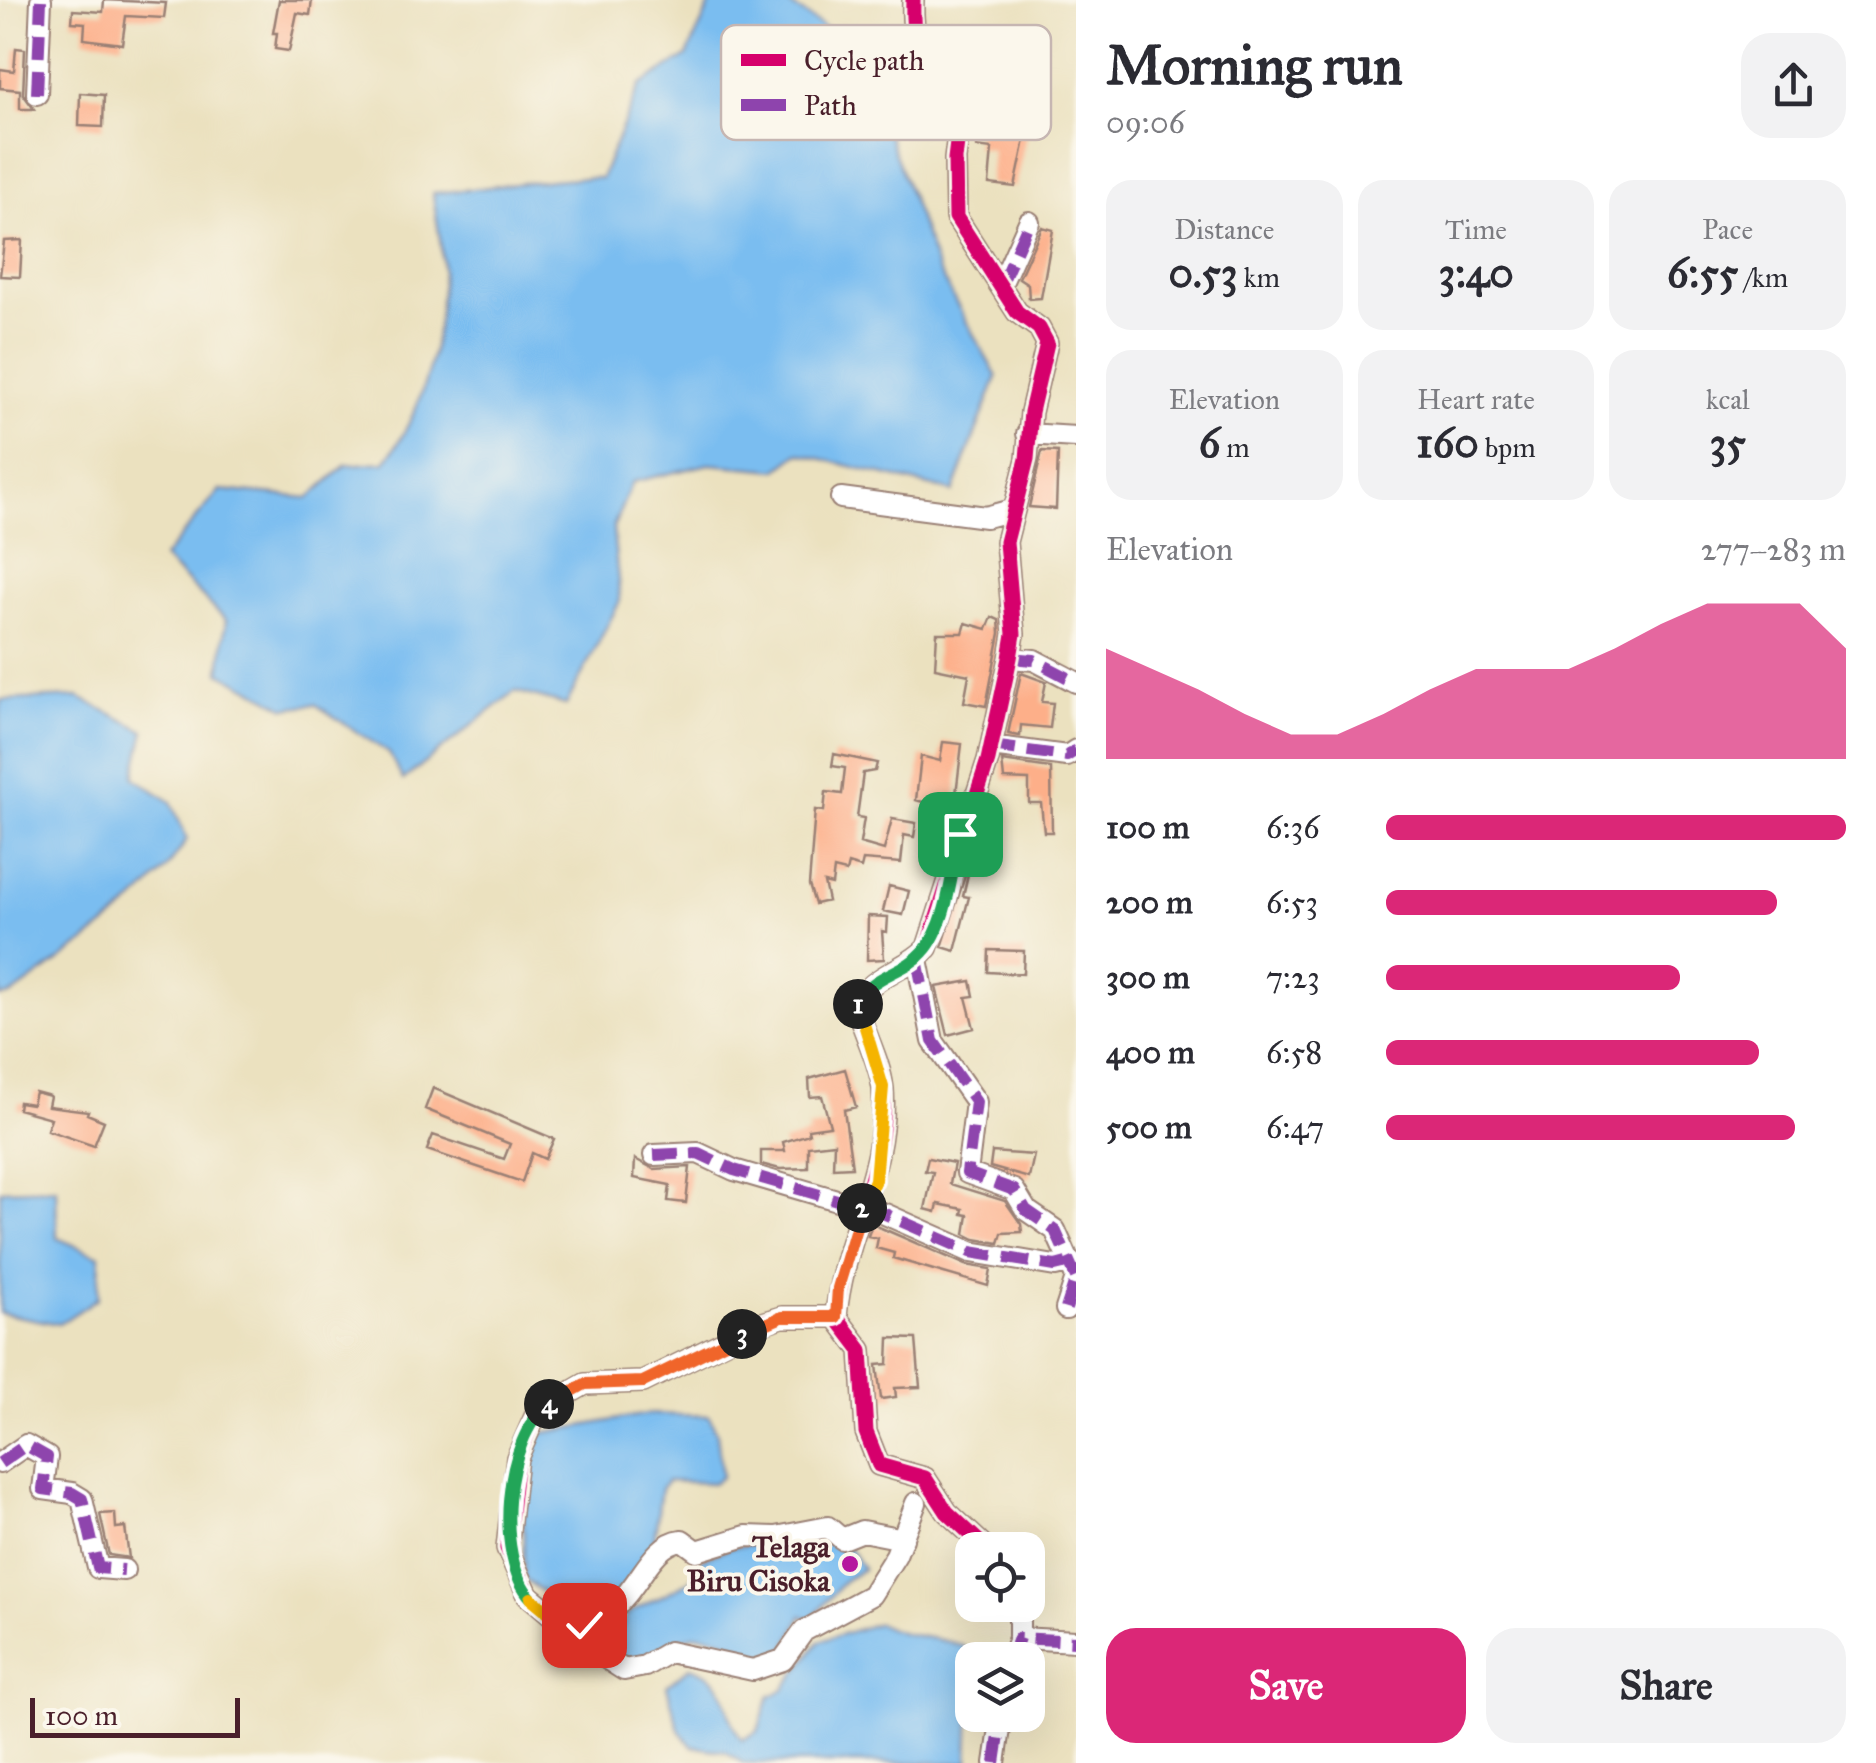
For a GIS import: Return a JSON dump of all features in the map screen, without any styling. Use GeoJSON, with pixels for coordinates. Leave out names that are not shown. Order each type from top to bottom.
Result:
{"type":"FeatureCollection","features":[{"type":"Feature","properties":{"kind":"street"},"geometry":{"type":"LineString","coordinates":[[37,94],[41,0]]}},
{"type":"Feature","properties":{"kind":"street"},"geometry":{"type":"LineString","coordinates":[[912,25],[914,0]]}},
{"type":"Feature","properties":{"kind":"street"},"geometry":{"type":"LineString","coordinates":[[957,140],[956,216],[1017,312],[1039,328],[1047,343],[1027,434],[1027,458],[1006,542],[1014,634],[991,746],[960,834],[937,928],[917,959],[874,982],[858,1006],[883,1087],[875,1180],[838,1288],[836,1317],[861,1350],[866,1432],[879,1466],[925,1478],[944,1506],[970,1532]]}},
{"type":"Feature","properties":{"kind":"street"},"geometry":{"type":"LineString","coordinates":[[1001,285],[1029,222]]}},
{"type":"Feature","properties":{"kind":"street"},"geometry":{"type":"LineString","coordinates":[[1027,434],[1076,437]]}},
{"type":"Feature","properties":{"kind":"street"},"geometry":{"type":"LineString","coordinates":[[842,498],[986,517],[1012,510]]}},
{"type":"Feature","properties":{"kind":"street"},"geometry":{"type":"LineString","coordinates":[[1010,658],[1034,660],[1076,682]]}},
{"type":"Feature","properties":{"kind":"street"},"geometry":{"type":"LineString","coordinates":[[991,746],[1068,756],[1076,750]]}},
{"type":"Feature","properties":{"kind":"street"},"geometry":{"type":"LineString","coordinates":[[917,959],[932,1041],[976,1102],[968,1173],[1014,1190],[1026,1210],[1055,1230],[1074,1272],[1066,1310]]}},
{"type":"Feature","properties":{"kind":"street"},"geometry":{"type":"LineString","coordinates":[[654,1155],[698,1153],[734,1170],[863,1206],[971,1252],[1074,1272]]}},
{"type":"Feature","properties":{"kind":"street"},"geometry":{"type":"LineString","coordinates":[[836,1317],[782,1317],[762,1323],[643,1382],[585,1384],[537,1412],[517,1458],[507,1548],[528,1596],[565,1626],[589,1623],[636,1588],[652,1556],[669,1542],[682,1540],[696,1551],[746,1536],[776,1537],[828,1526],[842,1539],[862,1532],[903,1539]]}},
{"type":"Feature","properties":{"kind":"street"},"geometry":{"type":"LineString","coordinates":[[0,1463],[26,1445],[43,1453],[47,1457],[44,1489],[72,1493],[82,1499],[98,1568],[124,1570]]}},
{"type":"Feature","properties":{"kind":"street"},"geometry":{"type":"LineString","coordinates":[[890,1470],[897,1486],[916,1503],[944,1506]]}},
{"type":"Feature","properties":{"kind":"street"},"geometry":{"type":"LineString","coordinates":[[589,1623],[600,1650],[618,1668],[645,1666],[669,1652],[762,1668],[783,1660],[804,1631],[864,1601],[903,1539],[916,1503]]}},
{"type":"Feature","properties":{"kind":"street"},"geometry":{"type":"LineString","coordinates":[[1018,1642],[1019,1622]]}},
{"type":"Feature","properties":{"kind":"street"},"geometry":{"type":"LineString","coordinates":[[1019,1638],[1076,1641]]}},
{"type":"Feature","properties":{"kind":"street"},"geometry":{"type":"LineString","coordinates":[[995,1763],[1000,1732]]}},
{"type":"Feature","properties":{"kind":"water"},"geometry":{"type":"Polygon","coordinates":[[[712,0],[783,0],[820,25],[721,25],[721,140],[890,140],[938,270],[997,377],[953,492],[799,453],[777,470],[709,464],[632,482],[613,528],[620,601],[566,705],[515,691],[403,780],[389,753],[315,704],[286,708],[220,672],[226,620],[163,558],[220,490],[309,498],[346,465],[385,462],[410,421],[433,351],[442,268],[433,193],[601,178],[640,85],[687,56],[712,0]]]}},
{"type":"Feature","properties":{"kind":"water"},"geometry":{"type":"Polygon","coordinates":[[[78,697],[145,731],[134,777],[171,802],[187,839],[153,883],[108,924],[12,995],[0,997],[0,700],[78,697]]]}},
{"type":"Feature","properties":{"kind":"water"},"geometry":{"type":"Polygon","coordinates":[[[56,1188],[57,1238],[100,1256],[98,1298],[59,1324],[0,1313],[0,1190],[56,1188]]]}},
{"type":"Feature","properties":{"kind":"water"},"geometry":{"type":"Polygon","coordinates":[[[647,1414],[709,1416],[717,1434],[722,1477],[713,1483],[667,1481],[661,1489],[648,1558],[631,1583],[617,1595],[603,1603],[587,1605],[556,1599],[524,1578],[523,1499],[532,1435],[647,1414]]]}},
{"type":"Feature","properties":{"kind":"water","name":"Telaga Biru Cisoka"},"geometry":{"type":"Polygon","coordinates":[[[846,1543],[863,1569],[844,1581],[811,1620],[802,1616],[782,1656],[762,1661],[726,1641],[698,1635],[671,1643],[639,1666],[620,1656],[614,1645],[627,1614],[690,1581],[703,1558],[730,1547],[846,1543]]]}},
{"type":"Feature","properties":{"kind":"water","name":"Telaga Biru Cisoka"},"geometry":{"type":"Polygon","coordinates":[[[878,1623],[903,1633],[955,1643],[955,1732],[969,1732],[968,1763],[743,1763],[726,1752],[692,1746],[679,1730],[667,1686],[690,1667],[714,1680],[720,1688],[742,1740],[758,1731],[769,1697],[784,1689],[820,1641],[878,1623]]]}},
{"type":"Feature","properties":{"kind":"building"},"geometry":{"type":"Polygon","coordinates":[[[104,0],[166,3],[164,18],[126,16],[122,44],[84,39],[85,23],[72,22],[73,10],[103,12],[104,0]]]}},
{"type":"Feature","properties":{"kind":"building"},"geometry":{"type":"Polygon","coordinates":[[[279,0],[312,0],[310,15],[297,13],[289,51],[275,49],[277,33],[273,33],[279,0]]]}},
{"type":"Feature","properties":{"kind":"building"},"geometry":{"type":"Polygon","coordinates":[[[16,48],[25,49],[23,94],[34,109],[20,109],[20,90],[0,88],[0,69],[14,71],[16,48]]]}},
{"type":"Feature","properties":{"kind":"building"},"geometry":{"type":"Polygon","coordinates":[[[80,93],[104,95],[103,127],[79,126],[80,93]]]}},
{"type":"Feature","properties":{"kind":"building"},"geometry":{"type":"Polygon","coordinates":[[[977,140],[1025,140],[1015,187],[989,184],[992,149],[976,147],[977,140]]]}},
{"type":"Feature","properties":{"kind":"building"},"geometry":{"type":"Polygon","coordinates":[[[1042,227],[1053,230],[1041,298],[1029,299],[1028,284],[1019,278],[1042,227]]]}},
{"type":"Feature","properties":{"kind":"building"},"geometry":{"type":"Polygon","coordinates":[[[22,240],[20,277],[0,276],[4,241],[22,240]]]}},
{"type":"Feature","properties":{"kind":"building"},"geometry":{"type":"Polygon","coordinates":[[[1042,451],[1058,452],[1056,509],[1029,507],[1042,451]]]}},
{"type":"Feature","properties":{"kind":"building"},"geometry":{"type":"Polygon","coordinates":[[[992,617],[999,620],[1000,633],[986,706],[964,702],[969,675],[935,668],[937,633],[963,633],[966,623],[987,629],[992,617]]]}},
{"type":"Feature","properties":{"kind":"building"},"geometry":{"type":"Polygon","coordinates":[[[1021,673],[1046,682],[1042,702],[1053,703],[1050,728],[1021,725],[1020,736],[1008,734],[1021,673]]]}},
{"type":"Feature","properties":{"kind":"building"},"geometry":{"type":"Polygon","coordinates":[[[943,742],[962,744],[954,811],[916,800],[921,756],[940,761],[943,742]]]}},
{"type":"Feature","properties":{"kind":"building"},"geometry":{"type":"Polygon","coordinates":[[[834,754],[877,763],[875,771],[863,773],[857,817],[864,818],[860,843],[884,850],[892,819],[916,823],[914,837],[904,835],[901,863],[863,860],[861,868],[848,864],[846,872],[834,869],[832,885],[824,883],[828,901],[815,904],[809,885],[815,810],[824,811],[826,792],[842,794],[845,768],[832,766],[834,754]]]}},
{"type":"Feature","properties":{"kind":"building"},"geometry":{"type":"Polygon","coordinates":[[[1002,761],[1051,768],[1052,832],[1044,832],[1041,803],[1029,803],[1029,780],[1004,779],[1002,761]]]}},
{"type":"Feature","properties":{"kind":"building"},"geometry":{"type":"Polygon","coordinates":[[[975,845],[963,896],[969,897],[955,951],[942,947],[975,845]]]}},
{"type":"Feature","properties":{"kind":"building"},"geometry":{"type":"Polygon","coordinates":[[[889,886],[909,891],[903,915],[883,911],[889,886]]]}},
{"type":"Feature","properties":{"kind":"building"},"geometry":{"type":"Polygon","coordinates":[[[868,916],[888,917],[887,932],[882,931],[884,959],[867,960],[868,916]]]}},
{"type":"Feature","properties":{"kind":"building"},"geometry":{"type":"Polygon","coordinates":[[[989,950],[1024,951],[1023,974],[988,972],[989,950]]]}},
{"type":"Feature","properties":{"kind":"building"},"geometry":{"type":"Polygon","coordinates":[[[971,981],[974,996],[966,997],[974,1028],[948,1035],[936,987],[971,981]]]}},
{"type":"Feature","properties":{"kind":"building"},"geometry":{"type":"Polygon","coordinates":[[[845,1069],[856,1107],[844,1110],[852,1167],[833,1168],[834,1143],[808,1146],[808,1168],[780,1169],[761,1164],[761,1151],[785,1151],[783,1142],[809,1134],[808,1129],[830,1126],[822,1096],[810,1097],[809,1079],[845,1069]]]}},
{"type":"Feature","properties":{"kind":"building"},"geometry":{"type":"Polygon","coordinates":[[[433,1088],[554,1139],[545,1159],[532,1153],[522,1182],[427,1150],[433,1135],[504,1159],[510,1144],[425,1109],[433,1088]]]}},
{"type":"Feature","properties":{"kind":"building"},"geometry":{"type":"Polygon","coordinates":[[[35,1092],[50,1096],[48,1106],[88,1111],[87,1114],[104,1121],[94,1146],[47,1130],[51,1118],[18,1109],[19,1102],[32,1104],[35,1092]]]}},
{"type":"Feature","properties":{"kind":"building"},"geometry":{"type":"Polygon","coordinates":[[[992,1152],[1034,1155],[1029,1178],[990,1167],[992,1152]]]}},
{"type":"Feature","properties":{"kind":"building"},"geometry":{"type":"Polygon","coordinates":[[[928,1158],[954,1163],[950,1184],[1005,1201],[1022,1232],[1002,1233],[999,1243],[975,1239],[965,1234],[968,1215],[962,1214],[963,1209],[938,1204],[936,1212],[925,1209],[933,1172],[925,1171],[928,1158]]]}},
{"type":"Feature","properties":{"kind":"building"},"geometry":{"type":"Polygon","coordinates":[[[635,1159],[654,1169],[690,1167],[686,1203],[668,1201],[670,1185],[634,1178],[635,1159]]]}},
{"type":"Feature","properties":{"kind":"building"},"geometry":{"type":"Polygon","coordinates":[[[872,1224],[966,1265],[991,1269],[988,1286],[893,1258],[894,1253],[876,1248],[878,1238],[868,1236],[872,1224]]]}},
{"type":"Feature","properties":{"kind":"building"},"geometry":{"type":"Polygon","coordinates":[[[889,1338],[916,1339],[920,1387],[895,1388],[896,1397],[881,1399],[877,1365],[888,1364],[889,1338]]]}},
{"type":"Feature","properties":{"kind":"building"},"geometry":{"type":"Polygon","coordinates":[[[115,1513],[116,1528],[125,1527],[129,1558],[109,1555],[100,1514],[115,1513]]]}},
{"type":"Feature","properties":{"kind":"marked path"},"geometry":{"type":"LineString","coordinates":[[37,94],[41,0]]}},
{"type":"Feature","properties":{"kind":"marked path"},"geometry":{"type":"LineString","coordinates":[[1001,285],[1029,222]]}},
{"type":"Feature","properties":{"kind":"marked path"},"geometry":{"type":"LineString","coordinates":[[1010,658],[1034,660],[1076,682]]}},
{"type":"Feature","properties":{"kind":"marked path"},"geometry":{"type":"LineString","coordinates":[[991,746],[1067,756],[1076,750]]}},
{"type":"Feature","properties":{"kind":"marked path"},"geometry":{"type":"LineString","coordinates":[[917,959],[933,1041],[976,1102],[967,1173],[1014,1190],[1026,1210],[1055,1230],[1076,1277]]}},
{"type":"Feature","properties":{"kind":"marked path"},"geometry":{"type":"LineString","coordinates":[[654,1155],[698,1153],[734,1170],[885,1214],[971,1252],[1055,1266],[1071,1262]]}},
{"type":"Feature","properties":{"kind":"marked path"},"geometry":{"type":"LineString","coordinates":[[1066,1309],[1076,1278]]}},
{"type":"Feature","properties":{"kind":"marked path"},"geometry":{"type":"LineString","coordinates":[[0,1463],[26,1445],[47,1457],[43,1489],[72,1493],[82,1499],[98,1568],[124,1570]]}},
{"type":"Feature","properties":{"kind":"marked path"},"geometry":{"type":"LineString","coordinates":[[1018,1642],[1019,1638],[1076,1641]]}},
{"type":"Feature","properties":{"kind":"marked path"},"geometry":{"type":"LineString","coordinates":[[995,1763],[1000,1732]]}},
{"type":"Feature","properties":{"kind":"cycle path"},"geometry":{"type":"LineString","coordinates":[[913,0],[914,25]]}},
{"type":"Feature","properties":{"kind":"cycle path"},"geometry":{"type":"LineString","coordinates":[[836,1317],[883,1119],[881,1079],[857,1007],[879,980],[927,948],[988,760],[1014,634],[1006,542],[1027,459],[1031,412],[1047,343],[1039,328],[1017,312],[956,217],[957,140]]}},
{"type":"Feature","properties":{"kind":"cycle path"},"geometry":{"type":"LineString","coordinates":[[589,1623],[565,1626],[528,1595],[507,1548],[517,1458],[537,1412],[585,1384],[643,1382],[762,1323],[782,1317],[836,1317],[861,1350],[866,1432],[879,1465],[925,1478],[947,1512],[969,1532]]}},
{"type":"Feature","properties":{"kind":"place","name":"Telaga Biru Cisoka"},"geometry":{"type":"Point","coordinates":[850,1564]}},
{"type":"Feature","properties":{"kind":"route"},"geometry":{"type":"LineString","coordinates":[[584,1625],[565,1626],[528,1596],[507,1548],[517,1458],[537,1412],[560,1395],[585,1384],[608,1380],[643,1382],[700,1358],[762,1323],[782,1317],[836,1317],[838,1288],[875,1180],[880,1143],[883,1087],[858,1006],[874,982],[917,959],[927,948],[937,928],[960,834]]}}]}
